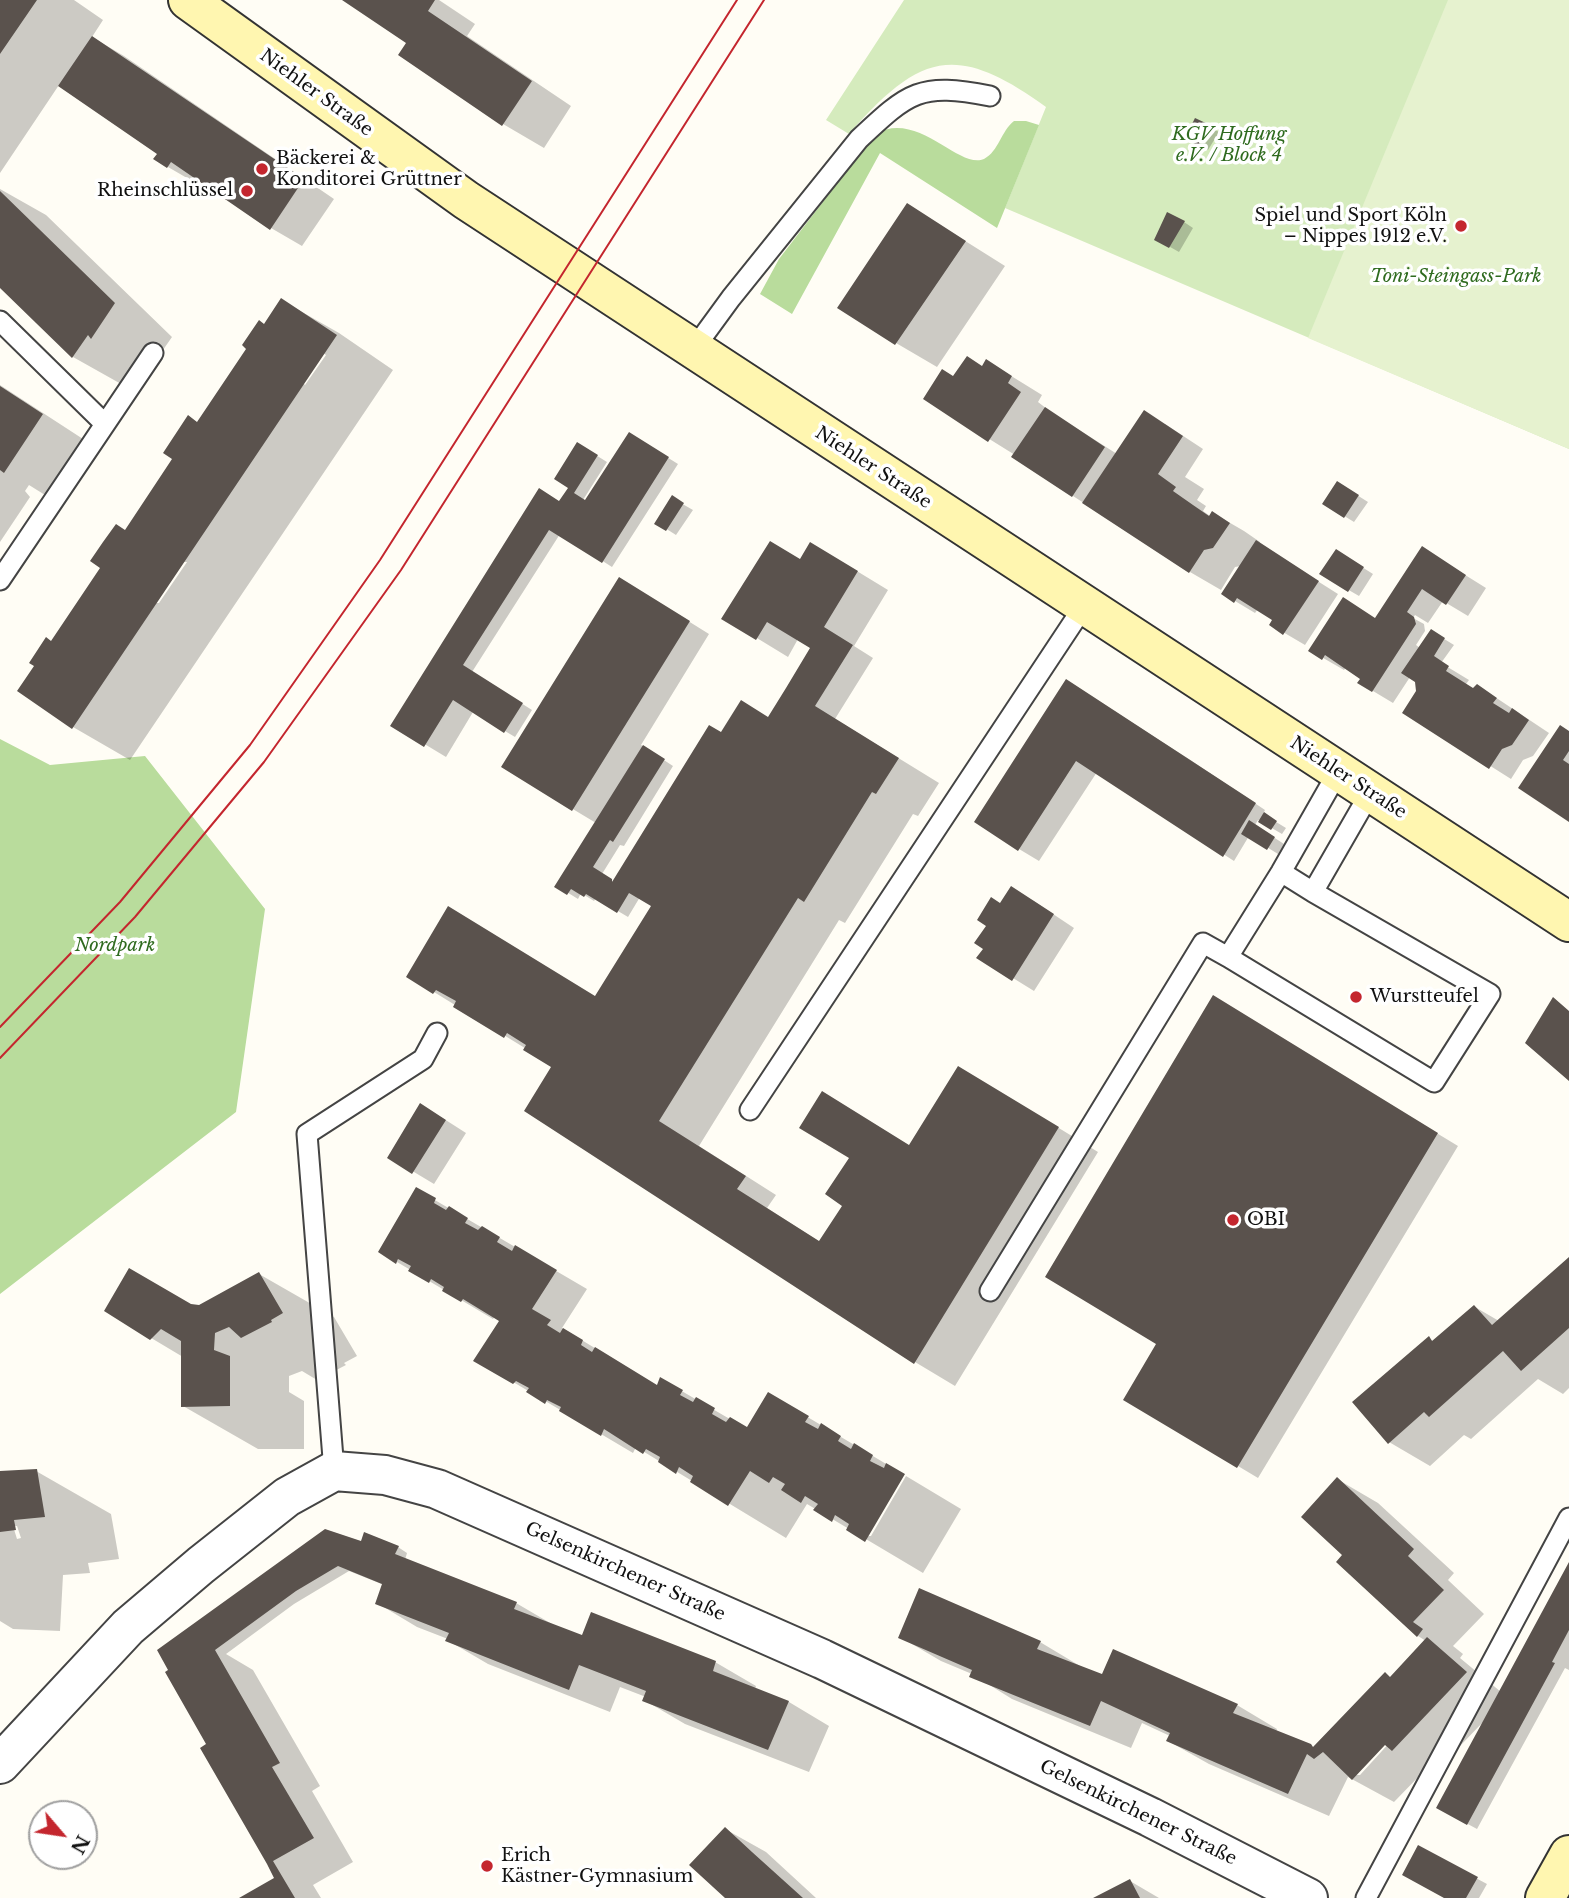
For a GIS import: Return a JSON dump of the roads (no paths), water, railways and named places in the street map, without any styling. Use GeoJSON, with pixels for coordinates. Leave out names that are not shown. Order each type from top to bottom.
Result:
{"type":"FeatureCollection","features":[{"type":"Feature","properties":{"kind":"street","name":"Niehler Straße"},"geometry":{"type":"LineString","coordinates":[[188,0],[466,200],[1569,922]]}},
{"type":"Feature","properties":{"kind":"street"},"geometry":{"type":"LineString","coordinates":[[0,1764],[128,1627],[287,1497],[334,1471]]}},
{"type":"Feature","properties":{"kind":"street","name":"Gelsenkirchener Straße"},"geometry":{"type":"LineString","coordinates":[[334,1471],[385,1475],[437,1489],[822,1659],[1150,1817],[1308,1898]]}},
{"type":"Feature","properties":{"kind":"street"},"geometry":{"type":"LineString","coordinates":[[1545,1898],[1569,1855]]}},
{"type":"Feature","properties":{"kind":"lane"},"geometry":{"type":"LineString","coordinates":[[693,350],[850,149],[883,116],[904,99],[923,91],[966,91],[990,96]]}},
{"type":"Feature","properties":{"kind":"lane"},"geometry":{"type":"LineString","coordinates":[[0,321],[105,424]]}},
{"type":"Feature","properties":{"kind":"lane"},"geometry":{"type":"LineString","coordinates":[[0,580],[153,353]]}},
{"type":"Feature","properties":{"kind":"lane"},"geometry":{"type":"LineString","coordinates":[[750,1110],[1084,606]]}},
{"type":"Feature","properties":{"kind":"lane"},"geometry":{"type":"LineString","coordinates":[[1228,957],[1281,872],[1338,772]]}},
{"type":"Feature","properties":{"kind":"lane"},"geometry":{"type":"LineString","coordinates":[[1313,892],[1370,793]]}},
{"type":"Feature","properties":{"kind":"lane"},"geometry":{"type":"LineString","coordinates":[[990,1291],[1203,943],[1434,1082],[1490,994],[1281,872]]}},
{"type":"Feature","properties":{"kind":"lane"},"geometry":{"type":"LineString","coordinates":[[334,1471],[307,1134],[423,1059],[437,1033]]}},
{"type":"Feature","properties":{"kind":"lane"},"geometry":{"type":"LineString","coordinates":[[1366,1898],[1569,1518]]}},
{"type":"Feature","properties":{"kind":"tram line"},"geometry":{"type":"LineString","coordinates":[[0,1027],[120,902],[250,745],[380,560],[737,0]]}},
{"type":"Feature","properties":{"kind":"tram line"},"geometry":{"type":"LineString","coordinates":[[0,1058],[135,917],[264,762],[401,570],[764,0]]}},
{"type":"Feature","properties":{"kind":"place","name":"Bäckerei & Konditorei Grüttner"},"geometry":{"type":"Point","coordinates":[262,169]}},
{"type":"Feature","properties":{"kind":"place","name":"Rheinschlüssel"},"geometry":{"type":"Point","coordinates":[247,191]}},
{"type":"Feature","properties":{"kind":"place","name":"Spiel und Sport Köln – Nippes 1912 e.V."},"geometry":{"type":"Point","coordinates":[1461,226]}},
{"type":"Feature","properties":{"kind":"place","name":"Wurstteufel"},"geometry":{"type":"Point","coordinates":[1356,997]}},
{"type":"Feature","properties":{"kind":"place","name":"OBI"},"geometry":{"type":"Point","coordinates":[1233,1220]}},
{"type":"Feature","properties":{"kind":"place","name":"Erich Kästner-Gymnasium"},"geometry":{"type":"Point","coordinates":[487,1866]}},
{"type":"Feature","properties":{"kind":"park label","name":"KGV Hoffung e.V. / Block 4"},"geometry":{"type":"Point","coordinates":[1229,145]}},
{"type":"Feature","properties":{"kind":"park label","name":"Toni-Steingass-Park"},"geometry":{"type":"Point","coordinates":[1456,277]}},
{"type":"Feature","properties":{"kind":"park label","name":"Nordpark"},"geometry":{"type":"Point","coordinates":[115,946]}}]}
